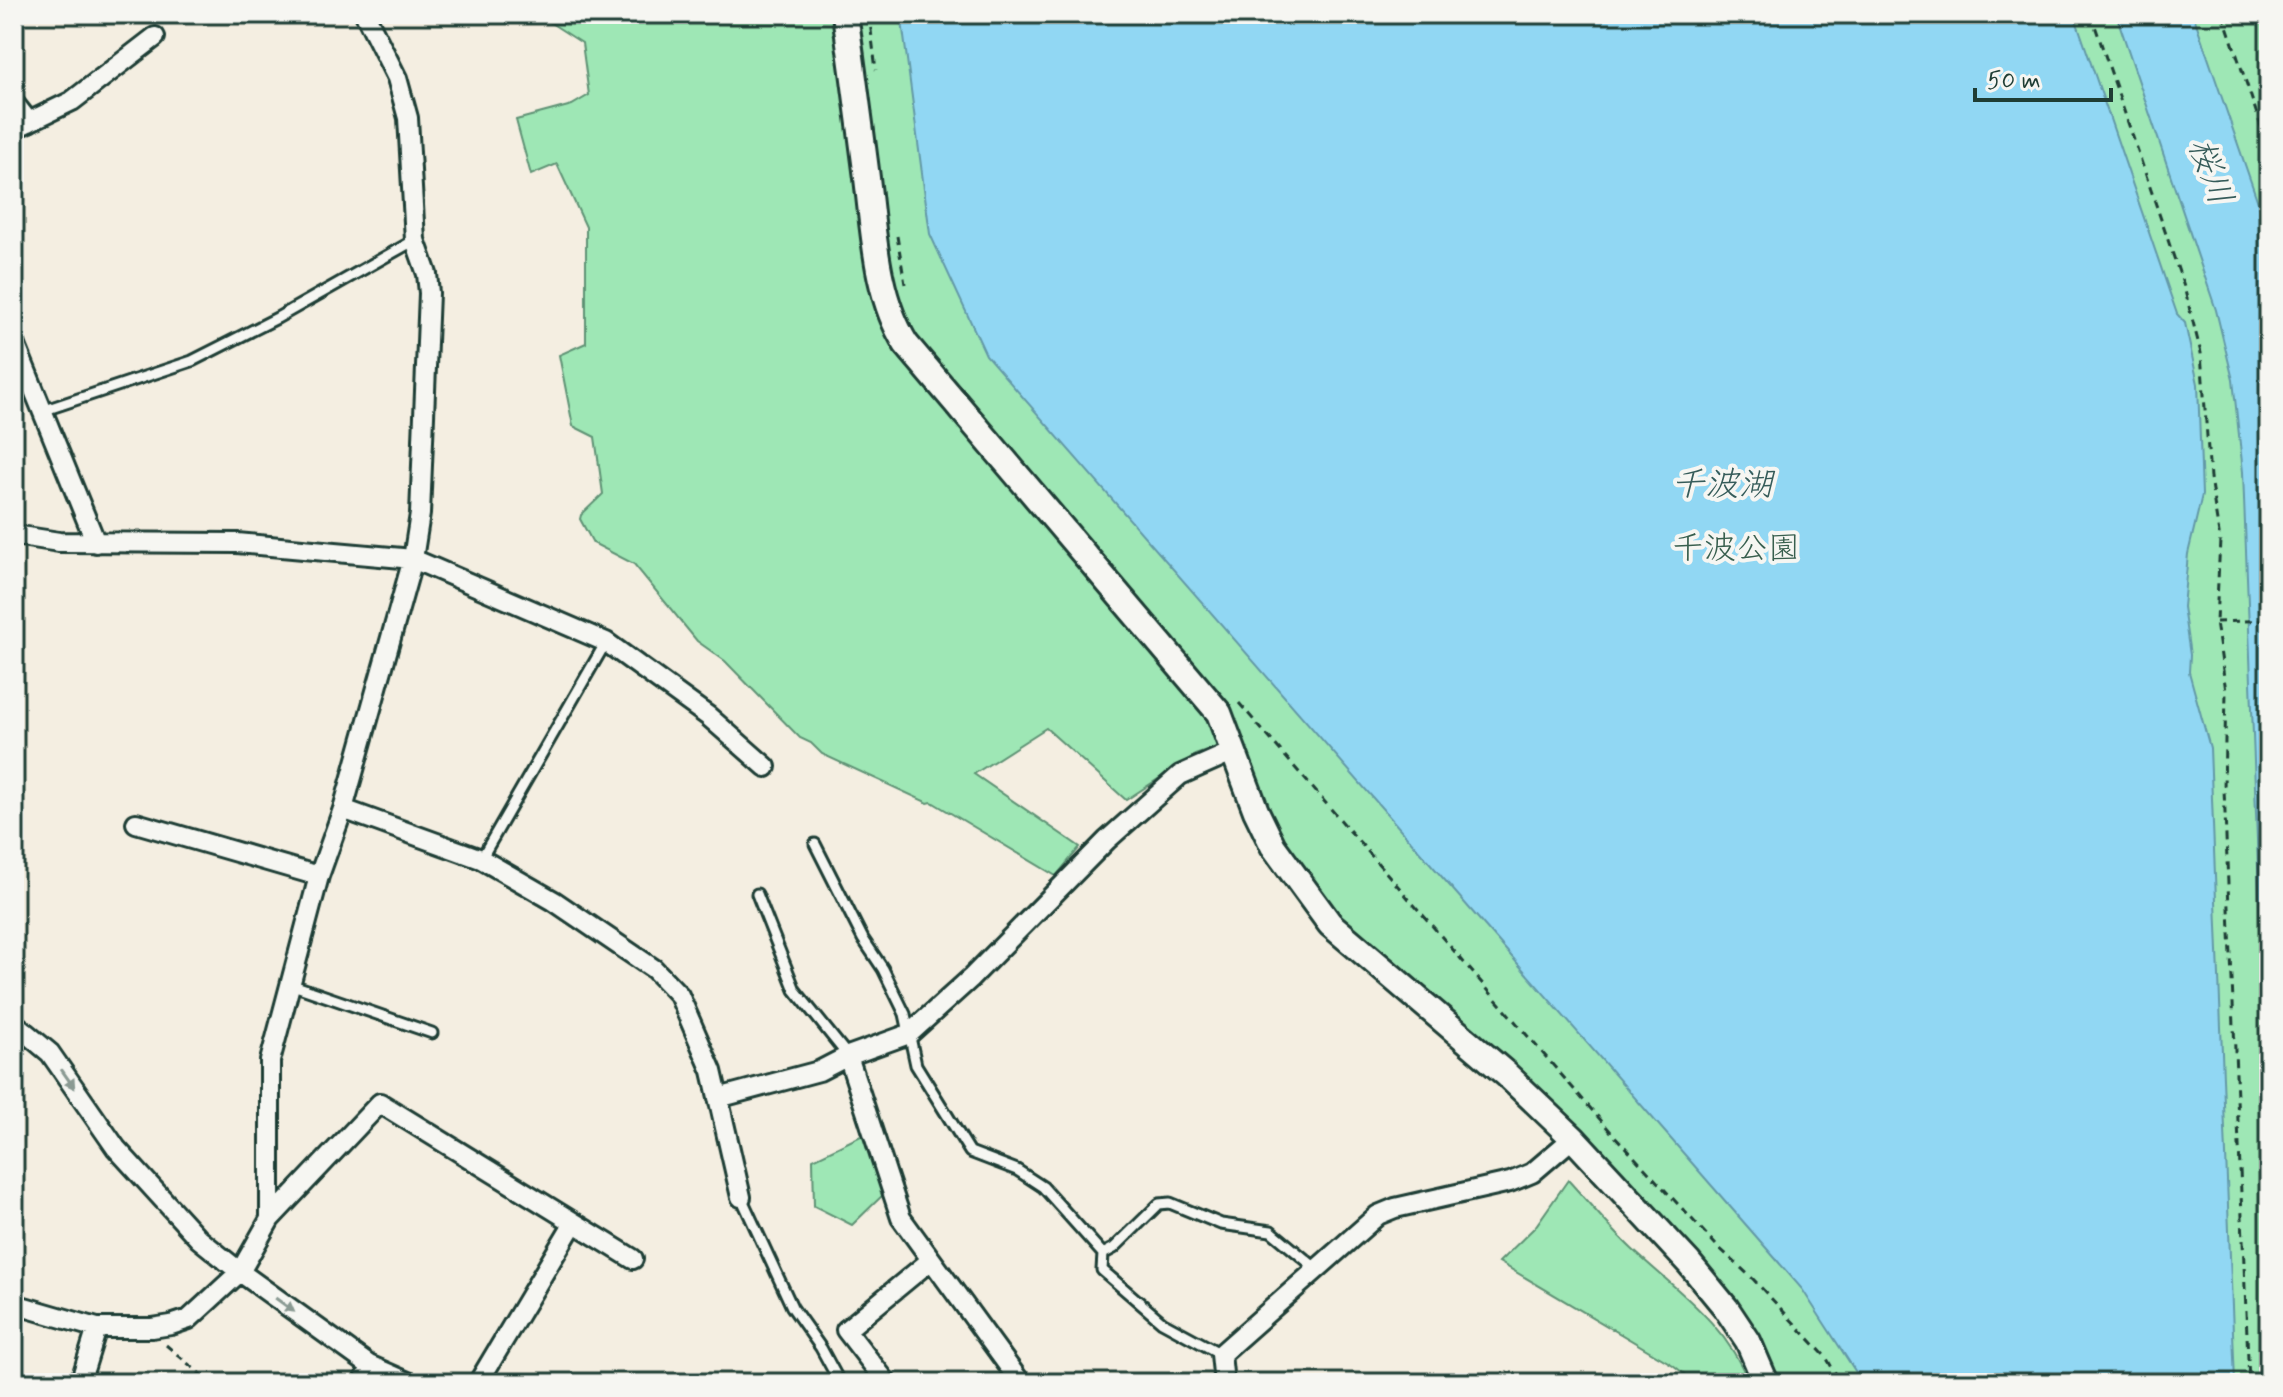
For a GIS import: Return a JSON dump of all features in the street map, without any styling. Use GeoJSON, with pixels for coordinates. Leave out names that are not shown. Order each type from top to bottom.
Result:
{"type":"FeatureCollection","features":[{"type":"Feature","properties":{"kind":"street"},"geometry":{"type":"LineString","coordinates":[[270,1219],[270,1061],[319,876],[343,809],[413,559],[420,514],[429,293],[427,274],[415,240],[408,118],[397,78],[365,14]]}},
{"type":"Feature","properties":{"kind":"street"},"geometry":{"type":"LineString","coordinates":[[845,14],[885,302],[906,344],[1219,713],[1256,811],[1273,846],[1330,924],[1506,1074],[1573,1138],[1689,1263],[1726,1308],[1748,1341],[1766,1383]]}},
{"type":"Feature","properties":{"kind":"street"},"geometry":{"type":"LineString","coordinates":[[14,103],[21,125],[72,101],[155,37]]}},
{"type":"Feature","properties":{"kind":"street"},"geometry":{"type":"LineString","coordinates":[[14,341],[96,543]]}},
{"type":"Feature","properties":{"kind":"street"},"geometry":{"type":"LineString","coordinates":[[14,535],[59,542],[237,543],[413,559],[606,642],[708,716],[766,767]]}},
{"type":"Feature","properties":{"kind":"street"},"geometry":{"type":"LineString","coordinates":[[718,1098],[819,1071],[848,1056],[909,1034],[971,978],[1107,840],[1180,775],[1234,751]]}},
{"type":"Feature","properties":{"kind":"street"},"geometry":{"type":"LineString","coordinates":[[343,809],[481,859],[554,901],[654,969],[679,995],[712,1071],[741,1197]]}},
{"type":"Feature","properties":{"kind":"street"},"geometry":{"type":"LineString","coordinates":[[136,823],[319,876]]}},
{"type":"Feature","properties":{"kind":"street"},"geometry":{"type":"LineString","coordinates":[[14,1023],[50,1053],[116,1148],[199,1239],[369,1365],[410,1383]]}},
{"type":"Feature","properties":{"kind":"street"},"geometry":{"type":"LineString","coordinates":[[848,1056],[901,1218],[1021,1383]]}},
{"type":"Feature","properties":{"kind":"street"},"geometry":{"type":"LineString","coordinates":[[14,1304],[97,1328],[171,1325],[189,1319],[240,1272],[270,1219],[380,1103],[633,1259]]}},
{"type":"Feature","properties":{"kind":"street"},"geometry":{"type":"LineString","coordinates":[[1224,1383],[1221,1354],[1378,1215],[1395,1208],[1510,1182],[1532,1173],[1573,1138]]}},
{"type":"Feature","properties":{"kind":"street"},"geometry":{"type":"LineString","coordinates":[[478,1383],[573,1224]]}},
{"type":"Feature","properties":{"kind":"street"},"geometry":{"type":"LineString","coordinates":[[887,1383],[846,1330],[931,1260]]}},
{"type":"Feature","properties":{"kind":"street"},"geometry":{"type":"LineString","coordinates":[[80,1383],[97,1328]]}},
{"type":"Feature","properties":{"kind":"lane"},"geometry":{"type":"LineString","coordinates":[[42,411],[192,361],[277,318],[415,240]]}},
{"type":"Feature","properties":{"kind":"lane"},"geometry":{"type":"LineString","coordinates":[[481,859],[606,642]]}},
{"type":"Feature","properties":{"kind":"lane"},"geometry":{"type":"LineString","coordinates":[[815,844],[863,939],[900,1003],[916,1065],[970,1152],[1017,1170],[1043,1187],[1103,1254],[1102,1270],[1162,1322],[1221,1354]]}},
{"type":"Feature","properties":{"kind":"lane"},"geometry":{"type":"LineString","coordinates":[[757,894],[795,990],[848,1056]]}},
{"type":"Feature","properties":{"kind":"lane"},"geometry":{"type":"LineString","coordinates":[[290,984],[432,1033]]}},
{"type":"Feature","properties":{"kind":"lane"},"geometry":{"type":"LineString","coordinates":[[741,1197],[792,1307],[821,1348],[840,1383]]}},
{"type":"Feature","properties":{"kind":"lane"},"geometry":{"type":"LineString","coordinates":[[1103,1254],[1114,1248],[1159,1204],[1170,1203],[1221,1224],[1271,1231],[1318,1270]]}},
{"type":"Feature","properties":{"kind":"lane"},"geometry":{"type":"LineString","coordinates":[[356,1383],[369,1365]]}},
{"type":"Feature","properties":{"kind":"path"},"geometry":{"type":"LineString","coordinates":[[869,14],[877,76]]}},
{"type":"Feature","properties":{"kind":"path"},"geometry":{"type":"LineString","coordinates":[[2091,14],[2184,287],[2201,353],[2210,478],[2220,540],[2216,622],[2226,691],[2224,789],[2249,1383]]}},
{"type":"Feature","properties":{"kind":"path"},"geometry":{"type":"LineString","coordinates":[[2223,14],[2269,150]]}},
{"type":"Feature","properties":{"kind":"path"},"geometry":{"type":"LineString","coordinates":[[896,231],[907,293]]}},
{"type":"Feature","properties":{"kind":"path"},"geometry":{"type":"LineString","coordinates":[[2216,622],[2269,620]]}},
{"type":"Feature","properties":{"kind":"path"},"geometry":{"type":"LineString","coordinates":[[1230,693],[1611,1132],[1826,1357],[1841,1383]]}},
{"type":"Feature","properties":{"kind":"path"},"geometry":{"type":"LineString","coordinates":[[144,1327],[211,1383]]}},
{"type":"Feature","properties":{"kind":"green space","name":"千波湖"},"geometry":{"type":"Polygon","coordinates":[[[537,14],[2269,14],[2269,1383],[1776,1383],[1767,1352],[1750,1320],[1709,1270],[1587,1137],[1531,1079],[1371,946],[1336,912],[1280,837],[1239,740],[1195,755],[1126,800],[1046,728],[974,774],[1080,847],[1056,876],[932,802],[928,803],[822,754],[811,743],[800,738],[725,661],[697,641],[634,564],[593,543],[580,519],[603,494],[595,437],[573,426],[559,355],[586,343],[586,227],[557,164],[531,175],[516,120],[572,105],[589,95],[582,43],[537,14]]]}},
{"type":"Feature","properties":{"kind":"green space"},"geometry":{"type":"Polygon","coordinates":[[[865,1134],[885,1193],[852,1225],[814,1206],[813,1159],[865,1134]]]}},
{"type":"Feature","properties":{"kind":"green space"},"geometry":{"type":"Polygon","coordinates":[[[1568,1180],[1624,1241],[1714,1325],[1749,1383],[1696,1383],[1673,1365],[1499,1262],[1535,1227],[1568,1180]]]}},
{"type":"Feature","properties":{"kind":"water","name":"千波湖"},"geometry":{"type":"Polygon","coordinates":[[[901,14],[2074,14],[2177,314],[2185,323],[2198,384],[2202,495],[2188,554],[2183,607],[2190,655],[2189,672],[2210,748],[2235,1383],[1863,1383],[1802,1289],[986,355],[930,234],[901,14]]]}},
{"type":"Feature","properties":{"kind":"water","name":"桜川"},"geometry":{"type":"Polygon","coordinates":[[[2116,14],[2193,14],[2262,214],[2269,248],[2269,1155],[2243,472],[2233,380],[2216,310],[2116,14]]]}},
{"type":"Feature","properties":{"kind":"park label","name":"千波公園"},"geometry":{"type":"Point","coordinates":[1736,547]}}]}
